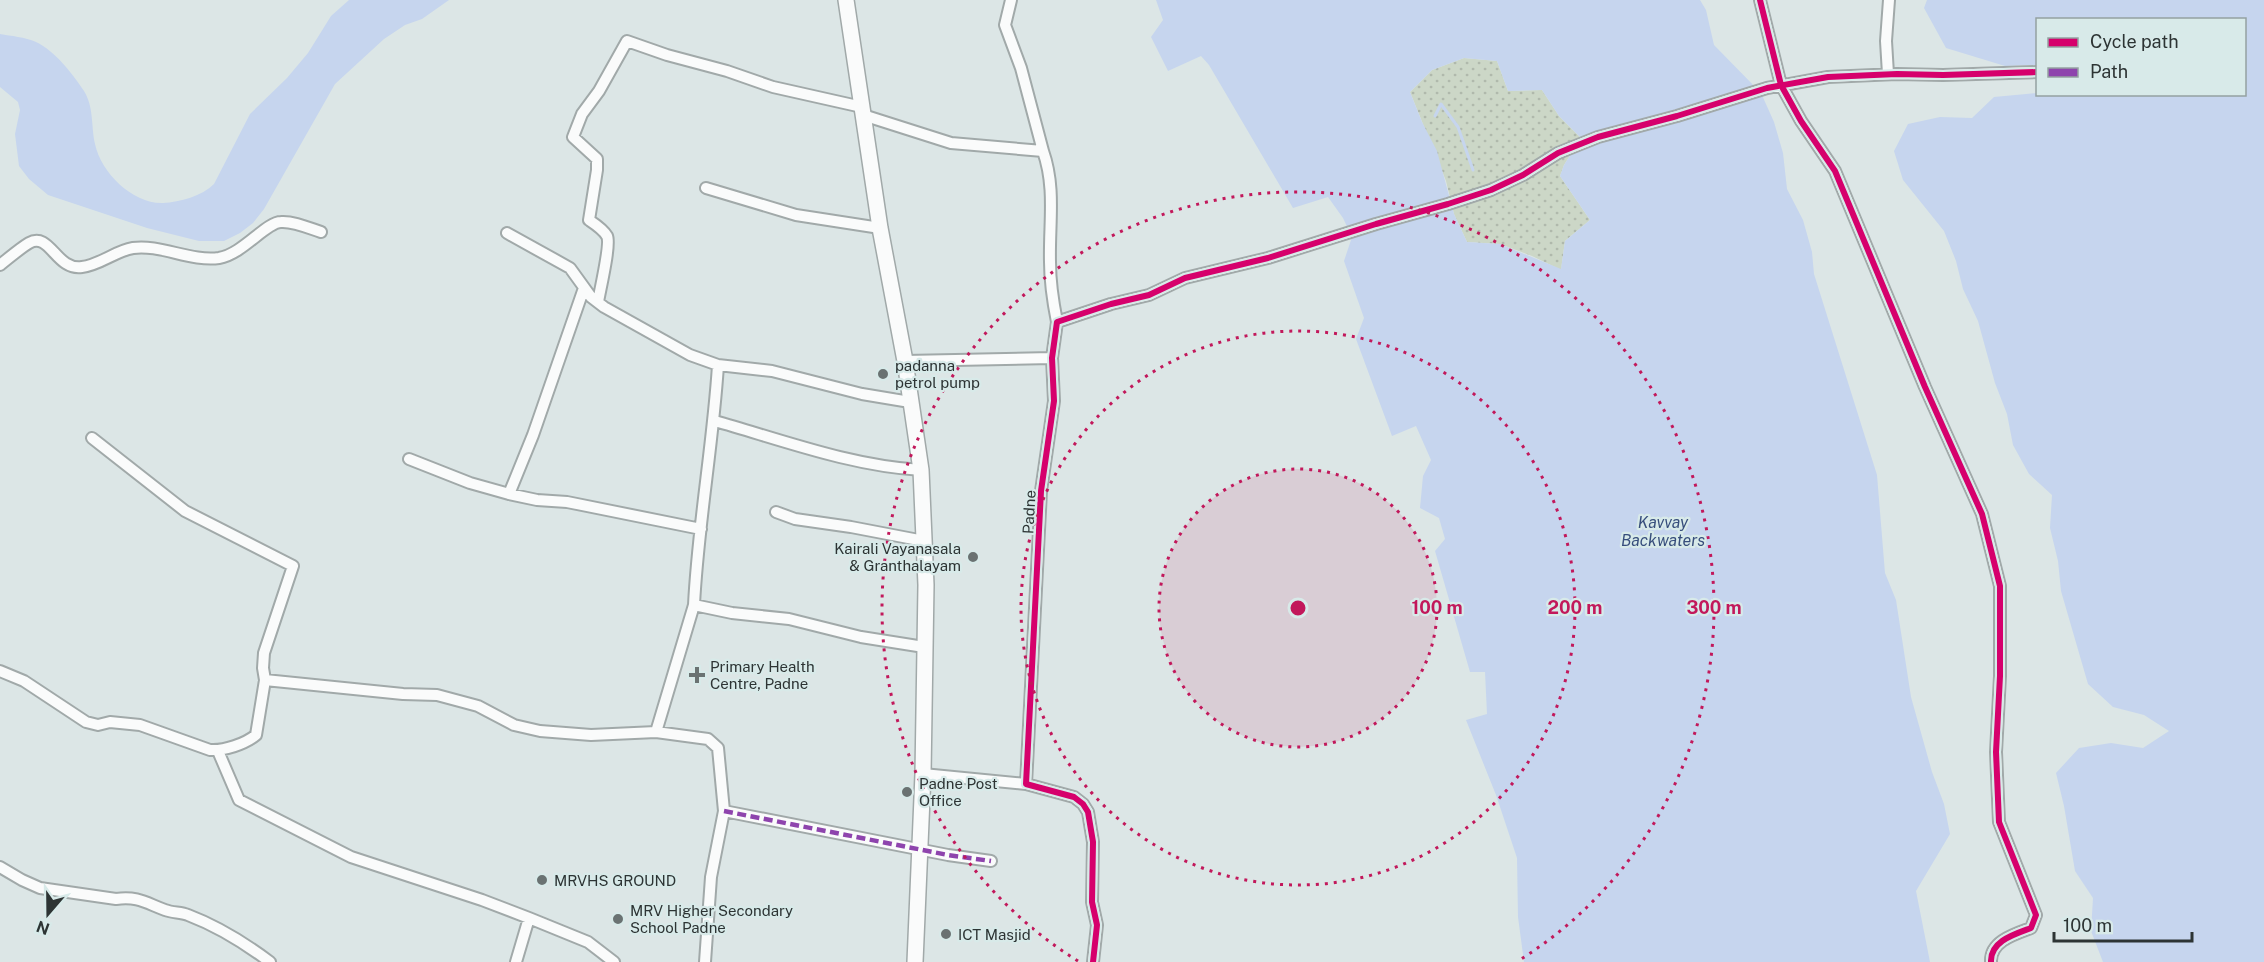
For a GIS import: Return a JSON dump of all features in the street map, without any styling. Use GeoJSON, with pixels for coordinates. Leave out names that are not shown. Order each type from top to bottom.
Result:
{"type":"FeatureCollection","features":[{"type":"Feature","properties":{"kind":"main road"},"geometry":{"type":"LineString","coordinates":[[846,0],[880,228],[905,361],[921,470],[926,585],[923,774],[915,962]]}},
{"type":"Feature","properties":{"kind":"street","name":"Padne"},"geometry":{"type":"LineString","coordinates":[[1011,0],[1005,25],[1021,68],[1043,151],[1050,168],[1053,199],[1050,264],[1057,322],[1052,358],[1054,401],[1041,491],[1026,784]]}},
{"type":"Feature","properties":{"kind":"street"},"geometry":{"type":"LineString","coordinates":[[1760,0],[1781,85],[1801,122],[1836,171],[1925,387],[1982,514],[2000,586],[2001,676],[1996,752],[1999,822],[2036,915],[2031,928],[2001,940],[1990,956],[1991,962]]}},
{"type":"Feature","properties":{"kind":"street"},"geometry":{"type":"LineString","coordinates":[[1888,74],[1886,41],[1889,0]]}},
{"type":"Feature","properties":{"kind":"street"},"geometry":{"type":"LineString","coordinates":[[598,302],[609,238],[589,220],[597,159],[573,137],[582,114],[599,91],[627,41],[773,87],[863,111],[951,142],[1043,151]]}},
{"type":"Feature","properties":{"kind":"street"},"geometry":{"type":"LineString","coordinates":[[1057,322],[1111,304],[1149,295],[1185,278],[1311,246],[1491,190],[1558,153],[1598,137],[1677,116],[1767,88],[1828,77],[2036,72]]}},
{"type":"Feature","properties":{"kind":"street"},"geometry":{"type":"LineString","coordinates":[[706,188],[796,215],[880,228]]}},
{"type":"Feature","properties":{"kind":"street"},"geometry":{"type":"LineString","coordinates":[[0,265],[30,242],[40,240],[63,263],[74,268],[84,267],[135,248],[219,258],[238,251],[272,223],[282,221],[321,232]]}},
{"type":"Feature","properties":{"kind":"street"},"geometry":{"type":"LineString","coordinates":[[507,233],[570,268],[584,288],[598,302],[682,350],[718,364],[771,371],[862,394],[910,402]]}},
{"type":"Feature","properties":{"kind":"street"},"geometry":{"type":"LineString","coordinates":[[509,494],[533,435],[584,288]]}},
{"type":"Feature","properties":{"kind":"street"},"geometry":{"type":"LineString","coordinates":[[905,361],[1052,358]]}},
{"type":"Feature","properties":{"kind":"street"},"geometry":{"type":"LineString","coordinates":[[656,732],[694,605],[715,421],[718,364]]}},
{"type":"Feature","properties":{"kind":"street"},"geometry":{"type":"LineString","coordinates":[[715,421],[822,452],[892,468],[921,470]]}},
{"type":"Feature","properties":{"kind":"street"},"geometry":{"type":"LineString","coordinates":[[0,671],[24,681],[87,722],[98,725],[110,722],[140,725],[218,751],[250,740],[256,735],[265,680],[264,653],[293,566],[185,511],[92,438]]}},
{"type":"Feature","properties":{"kind":"street"},"geometry":{"type":"LineString","coordinates":[[409,459],[470,483],[509,494],[537,500],[567,502],[701,529]]}},
{"type":"Feature","properties":{"kind":"street"},"geometry":{"type":"LineString","coordinates":[[776,512],[795,519],[924,541]]}},
{"type":"Feature","properties":{"kind":"street"},"geometry":{"type":"LineString","coordinates":[[694,605],[732,613],[789,618],[861,637],[924,647]]}},
{"type":"Feature","properties":{"kind":"street"},"geometry":{"type":"LineString","coordinates":[[265,680],[392,693],[437,695],[478,706],[514,725],[540,731],[603,735],[656,732],[708,739],[718,748],[724,811],[711,877],[705,962]]}},
{"type":"Feature","properties":{"kind":"street"},"geometry":{"type":"LineString","coordinates":[[218,751],[239,800],[351,857],[482,900],[588,942],[614,962]]}},
{"type":"Feature","properties":{"kind":"street"},"geometry":{"type":"LineString","coordinates":[[923,774],[1026,784],[1074,797],[1083,804],[1088,812],[1093,842],[1092,902],[1097,925],[1093,962]]}},
{"type":"Feature","properties":{"kind":"street"},"geometry":{"type":"LineString","coordinates":[[724,811],[991,861]]}},
{"type":"Feature","properties":{"kind":"street"},"geometry":{"type":"LineString","coordinates":[[0,867],[40,888],[116,899],[127,897],[154,904],[164,910],[186,914],[218,929],[270,962]]}},
{"type":"Feature","properties":{"kind":"street"},"geometry":{"type":"LineString","coordinates":[[516,962],[529,918]]}},
{"type":"Feature","properties":{"kind":"green space"},"geometry":{"type":"Polygon","coordinates":[[[1464,58],[1497,61],[1508,91],[1542,90],[1559,116],[1581,138],[1564,165],[1560,176],[1590,220],[1565,241],[1561,270],[1500,244],[1467,242],[1454,214],[1446,181],[1410,92],[1432,70],[1464,58]]]}},
{"type":"Feature","properties":{"kind":"water"},"geometry":{"type":"Polygon","coordinates":[[[349,0],[449,0],[422,19],[405,25],[384,39],[335,84],[264,209],[253,223],[240,233],[224,241],[199,241],[147,228],[48,195],[29,179],[19,166],[15,134],[20,110],[18,102],[0,87],[0,34],[36,42],[63,63],[87,97],[98,155],[111,176],[120,185],[141,198],[163,203],[197,195],[214,184],[250,114],[287,78],[308,53],[331,16],[349,0]]]}},
{"type":"Feature","properties":{"kind":"water","name":"Kavvay Backwaters"},"geometry":{"type":"Polygon","coordinates":[[[1156,0],[1700,0],[1706,10],[1714,45],[1761,93],[1774,122],[1783,153],[1787,189],[1803,220],[1812,252],[1814,274],[1877,475],[1885,573],[1896,600],[1911,697],[1932,772],[1944,804],[1950,834],[1916,891],[1930,962],[1524,962],[1518,917],[1517,858],[1496,795],[1466,720],[1487,714],[1485,672],[1470,672],[1435,551],[1445,539],[1439,518],[1420,508],[1423,476],[1431,460],[1416,426],[1392,436],[1356,339],[1364,318],[1344,261],[1352,237],[1343,218],[1328,197],[1293,208],[1209,65],[1201,56],[1168,71],[1151,37],[1163,20],[1156,0]],[[1464,58],[1432,70],[1410,92],[1437,151],[1454,214],[1467,242],[1500,244],[1561,269],[1565,241],[1590,220],[1560,176],[1564,165],[1581,138],[1559,116],[1542,90],[1508,91],[1497,61],[1464,58]]]}},
{"type":"Feature","properties":{"kind":"water"},"geometry":{"type":"Polygon","coordinates":[[[1927,0],[2264,0],[2264,962],[2103,962],[2091,931],[2093,898],[2075,871],[2056,773],[2079,748],[2111,743],[2143,748],[2169,731],[2144,715],[2113,707],[2088,684],[2061,591],[2058,561],[2050,528],[2052,495],[2029,474],[2013,445],[2007,414],[1995,383],[1978,321],[1963,289],[1956,261],[1944,231],[1903,180],[1894,151],[1908,124],[1940,117],[1972,118],[1994,97],[2036,93],[2036,96],[2246,96],[2246,18],[2036,18],[2036,65],[2005,66],[1946,48],[1924,8],[1927,0]]]}},
{"type":"Feature","properties":{"kind":"waterway"},"geometry":{"type":"LineString","coordinates":[[1435,116],[1441,104],[1458,127],[1473,170]]}},
{"type":"Feature","properties":{"kind":"marked path"},"geometry":{"type":"LineString","coordinates":[[724,811],[948,855],[991,861]]}},
{"type":"Feature","properties":{"kind":"cycle path"},"geometry":{"type":"LineString","coordinates":[[1760,0],[1781,85],[1801,121],[1835,171],[1925,387],[1982,514],[2000,586],[2000,676],[1996,752],[1999,822],[2036,915],[2031,928],[1999,944],[1992,955],[1991,962]]}},
{"type":"Feature","properties":{"kind":"cycle path"},"geometry":{"type":"LineString","coordinates":[[1093,962],[1097,925],[1092,902],[1093,842],[1088,812],[1083,804],[1074,797],[1026,784],[1041,491],[1054,401],[1052,358],[1057,322],[1111,304],[1149,295],[1185,278],[1268,258],[1491,190],[1523,175],[1558,153],[1598,137],[1677,116],[1767,88],[1828,77],[2036,72]]}},
{"type":"Feature","properties":{"kind":"place","name":"padanna petrol pump"},"geometry":{"type":"Point","coordinates":[883,374]}},
{"type":"Feature","properties":{"kind":"place","name":"Kairali Vayanasala & Granthalayam"},"geometry":{"type":"Point","coordinates":[973,557]}},
{"type":"Feature","properties":{"kind":"place","name":"Primary Health Centre, Padne"},"geometry":{"type":"Point","coordinates":[697,675]}},
{"type":"Feature","properties":{"kind":"place","name":"Padne Post Office"},"geometry":{"type":"Point","coordinates":[907,792]}},
{"type":"Feature","properties":{"kind":"place","name":"MRVHS GROUND"},"geometry":{"type":"Point","coordinates":[542,880]}},
{"type":"Feature","properties":{"kind":"place","name":"MRV Higher Secondary School Padne"},"geometry":{"type":"Point","coordinates":[618,919]}},
{"type":"Feature","properties":{"kind":"place","name":"ICT Masjid"},"geometry":{"type":"Point","coordinates":[946,934]}}]}
